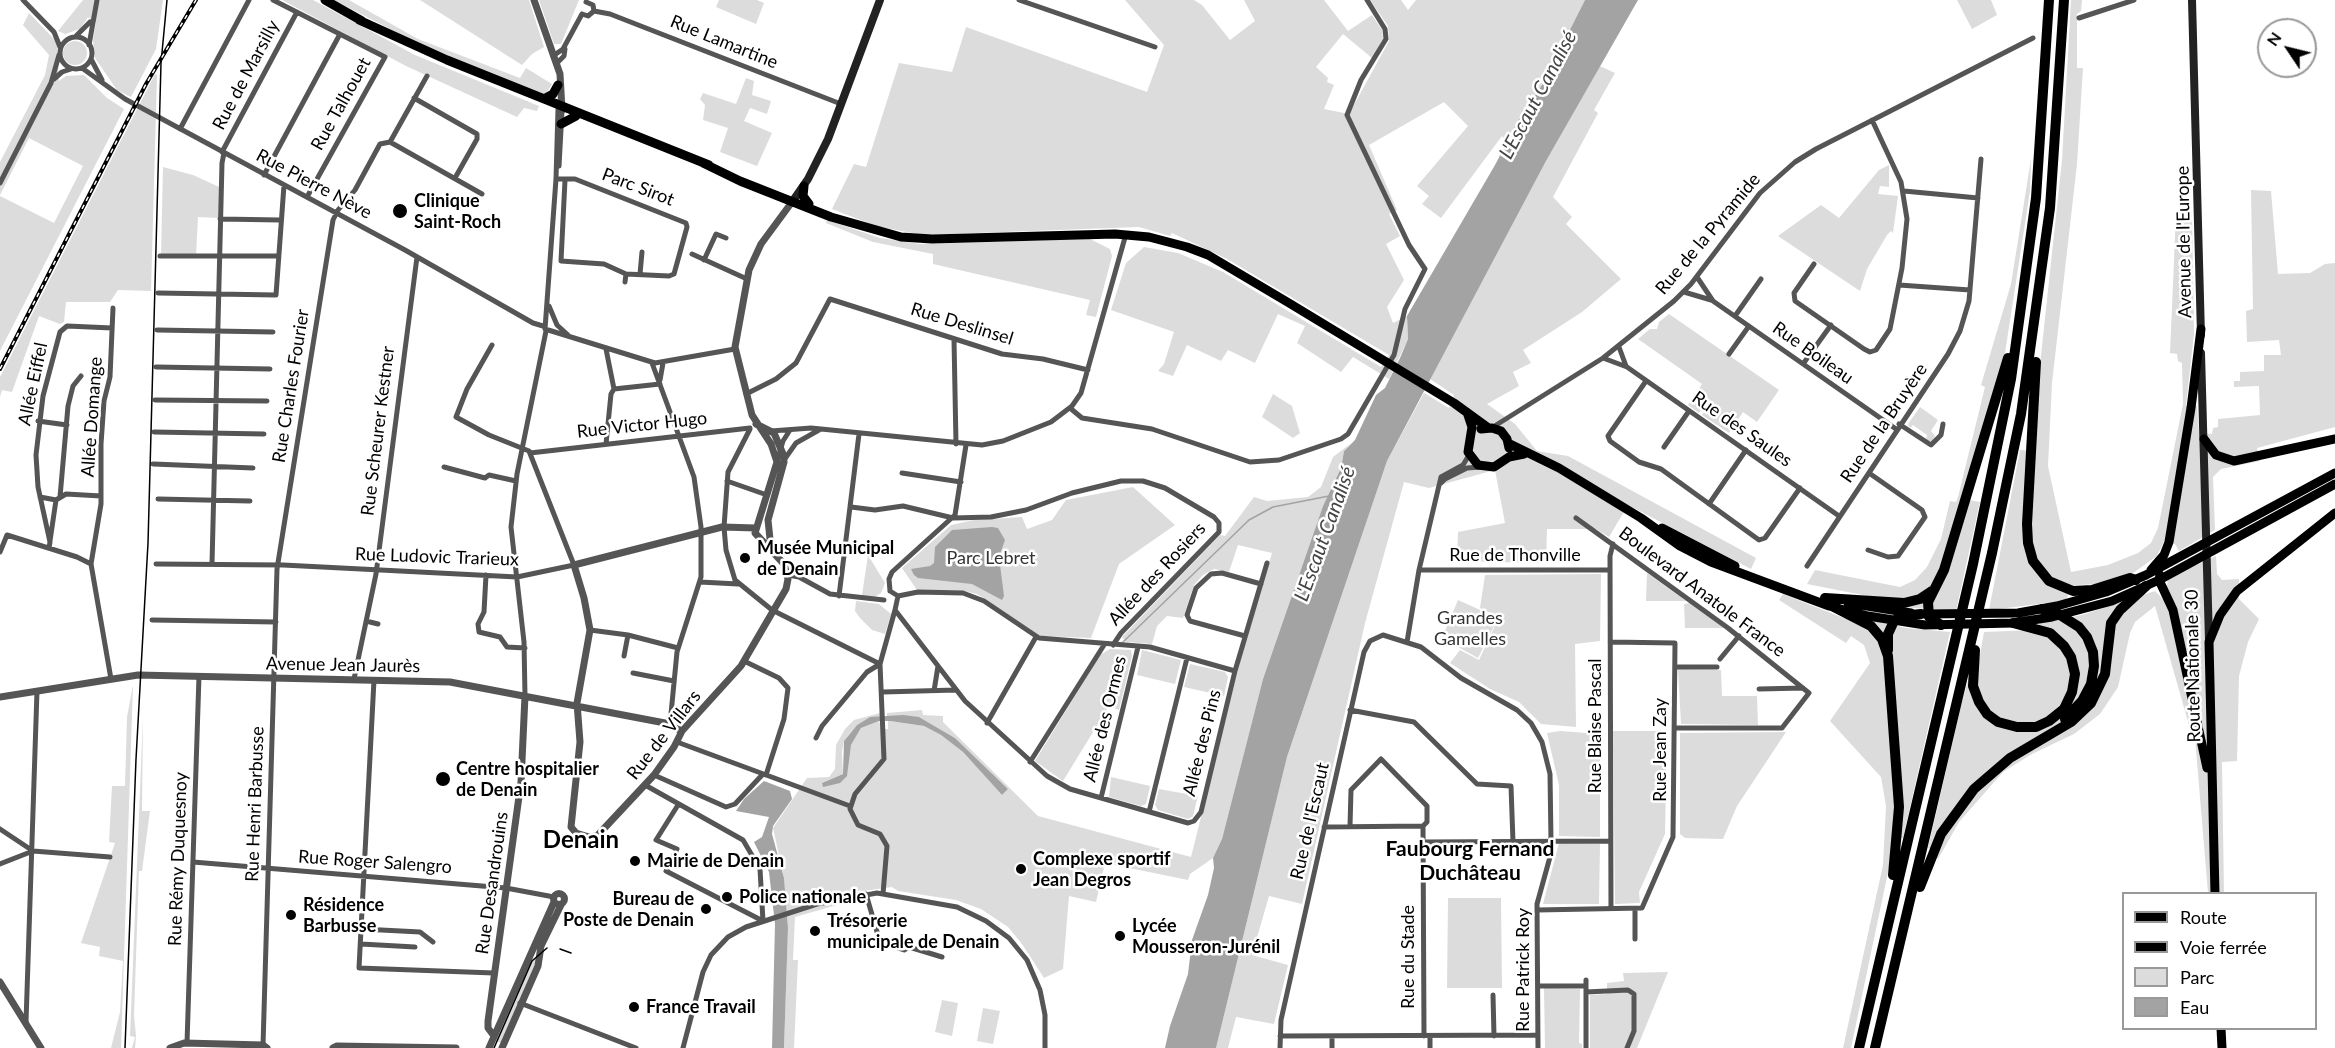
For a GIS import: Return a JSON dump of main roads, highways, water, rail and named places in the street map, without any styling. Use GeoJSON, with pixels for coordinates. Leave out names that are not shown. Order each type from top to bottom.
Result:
{"type":"FeatureCollection","features":[{"type":"Feature","properties":{"kind":"highway"},"geometry":{"type":"LineString","coordinates":[[1859,1048],[1984,513],[2011,380],[2029,260],[2043,111],[2049,0]]}},
{"type":"Feature","properties":{"kind":"highway"},"geometry":{"type":"LineString","coordinates":[[1875,1048],[1992,553],[2021,414],[2044,262],[2056,143],[2064,0]]}},
{"type":"Feature","properties":{"kind":"highway"},"geometry":{"type":"LineString","coordinates":[[1925,614],[1928,602],[1944,570],[2000,389],[2029,260]]}},
{"type":"Feature","properties":{"kind":"highway"},"geometry":{"type":"LineString","coordinates":[[2031,744],[2074,720],[2091,703],[2105,674],[2111,623],[2143,580],[2130,578],[2086,591],[2065,589],[2044,577],[2030,554],[2027,524],[2033,397],[2043,304],[2044,262]]}},
{"type":"Feature","properties":{"kind":"highway"},"geometry":{"type":"LineString","coordinates":[[1992,553],[1973,661],[1974,690],[1984,710],[1995,720],[2017,728],[2036,727],[2049,722],[2066,705],[2074,687],[2074,665],[2067,649],[2054,636],[2041,629],[2013,623]]}},
{"type":"Feature","properties":{"kind":"highway"},"geometry":{"type":"LineString","coordinates":[[1824,598],[1904,603],[1924,596],[1936,586]]}},
{"type":"Feature","properties":{"kind":"highway"},"geometry":{"type":"LineString","coordinates":[[1834,607],[1871,626],[1880,635],[1888,656]]}},
{"type":"Feature","properties":{"kind":"highway"},"geometry":{"type":"LineString","coordinates":[[1894,967],[1925,869],[1947,824],[1987,776],[2071,714],[2085,697],[2092,680],[2094,661],[2089,642],[2079,627],[2061,615],[2042,609]]}},
{"type":"Feature","properties":{"kind":"highway"},"geometry":{"type":"LineString","coordinates":[[1878,967],[1898,834],[1888,634],[1894,621],[1902,616],[1925,614],[1933,622],[1942,620]]}},
{"type":"Feature","properties":{"kind":"main road"},"geometry":{"type":"LineString","coordinates":[[325,0],[429,57],[872,230],[924,239],[1070,234],[1125,237],[1187,247],[1228,267],[1441,396],[1528,454],[1559,468],[1641,518],[1680,546],[1711,562],[1834,607],[1894,621],[1998,619],[2042,609],[2094,596],[2143,580],[2159,580],[2192,555],[2333,487]]}},
{"type":"Feature","properties":{"kind":"main road"},"geometry":{"type":"LineString","coordinates":[[794,200],[826,145],[880,0]]}},
{"type":"Feature","properties":{"kind":"main road","name":"Avenue de l'Europe"},"geometry":{"type":"LineString","coordinates":[[2194,0],[2204,439]]}},
{"type":"Feature","properties":{"kind":"main road"},"geometry":{"type":"LineString","coordinates":[[359,20],[415,47],[544,99],[576,116],[604,124]]}},
{"type":"Feature","properties":{"kind":"main road"},"geometry":{"type":"LineString","coordinates":[[544,99],[553,94],[558,85]]}},
{"type":"Feature","properties":{"kind":"main road"},"geometry":{"type":"LineString","coordinates":[[561,124],[576,116]]}},
{"type":"Feature","properties":{"kind":"main road"},"geometry":{"type":"LineString","coordinates":[[804,186],[803,196],[809,204]]}},
{"type":"Feature","properties":{"kind":"main road"},"geometry":{"type":"LineString","coordinates":[[794,200],[872,230]]}},
{"type":"Feature","properties":{"kind":"main road"},"geometry":{"type":"LineString","coordinates":[[2143,580],[2164,555],[2169,542],[2191,408],[2201,329]]}},
{"type":"Feature","properties":{"kind":"main road"},"geometry":{"type":"LineString","coordinates":[[1466,413],[1472,425],[1469,454],[1473,462],[1483,467],[1494,467],[1515,455],[1528,454]]}},
{"type":"Feature","properties":{"kind":"main road"},"geometry":{"type":"LineString","coordinates":[[1471,437],[1478,430],[1489,427]]}},
{"type":"Feature","properties":{"kind":"main road"},"geometry":{"type":"LineString","coordinates":[[2204,439],[2216,455],[2234,461],[2335,439]]}},
{"type":"Feature","properties":{"kind":"main road","name":"Route Nationale 30"},"geometry":{"type":"LineString","coordinates":[[2204,439],[2215,892]]}},
{"type":"Feature","properties":{"kind":"main road"},"geometry":{"type":"LineString","coordinates":[[1505,459],[1507,440]]}},
{"type":"Feature","properties":{"kind":"main road"},"geometry":{"type":"LineString","coordinates":[[2227,537],[2335,473]]}},
{"type":"Feature","properties":{"kind":"main road"},"geometry":{"type":"LineString","coordinates":[[2309,488],[2321,484],[2333,487]]}},
{"type":"Feature","properties":{"kind":"main road"},"geometry":{"type":"LineString","coordinates":[[2209,642],[2220,615],[2237,591],[2335,513]]}},
{"type":"Feature","properties":{"kind":"main road"},"geometry":{"type":"LineString","coordinates":[[1641,518],[1760,577],[1824,598],[1870,608],[1925,614]]}},
{"type":"Feature","properties":{"kind":"main road"},"geometry":{"type":"LineString","coordinates":[[2169,542],[2171,552],[2177,558]]}},
{"type":"Feature","properties":{"kind":"main road"},"geometry":{"type":"LineString","coordinates":[[1998,619],[2013,623],[2061,615],[2112,601],[2177,558],[2192,555]]}},
{"type":"Feature","properties":{"kind":"main road"},"geometry":{"type":"LineString","coordinates":[[2165,565],[2159,580],[2173,610],[2212,789]]}},
{"type":"Feature","properties":{"kind":"main road"},"geometry":{"type":"LineString","coordinates":[[2216,1030],[2216,1048]]}},
{"type":"Feature","properties":{"kind":"main road"},"geometry":{"type":"LineString","coordinates":[[2221,1030],[2222,1048]]}},
{"type":"Feature","properties":{"kind":"water","name":"L'Escaut Canalisé"},"geometry":{"type":"Polygon","coordinates":[[[1585,0],[1638,0],[1546,161],[1387,461],[1287,757],[1216,1048],[1165,1048],[1188,974],[1192,940],[1208,895],[1214,868],[1213,858],[1222,839],[1263,679],[1323,506],[1341,468],[1344,451],[1355,440],[1376,395],[1385,388],[1400,358],[1408,339],[1407,316],[1518,121],[1542,85],[1585,0]]]}},
{"type":"Feature","properties":{"kind":"water"},"geometry":{"type":"Polygon","coordinates":[[[998,528],[1005,540],[999,557],[1004,596],[1002,600],[972,584],[918,578],[914,575],[911,569],[930,566],[934,563],[935,547],[952,530],[998,528]]]}},
{"type":"Feature","properties":{"kind":"water"},"geometry":{"type":"Polygon","coordinates":[[[903,715],[919,717],[955,738],[1008,789],[1002,795],[963,752],[941,735],[924,726],[890,721],[879,721],[861,728],[851,745],[847,776],[840,783],[823,787],[822,783],[843,774],[844,741],[857,725],[870,717],[903,715]]]}},
{"type":"Feature","properties":{"kind":"water"},"geometry":{"type":"Polygon","coordinates":[[[764,781],[790,791],[792,799],[773,826],[772,834],[784,878],[788,928],[784,1048],[772,1048],[775,924],[769,872],[754,842],[762,837],[769,817],[736,811],[744,799],[764,781]]]}},
{"type":"Feature","properties":{"kind":"waterway","name":"L'Escaut Canalisé"},"geometry":{"type":"LineString","coordinates":[[1123,642],[1249,520],[1273,507],[1329,496]]}},
{"type":"Feature","properties":{"kind":"tram line"},"geometry":{"type":"LineString","coordinates":[[125,1048],[136,759],[148,543],[161,63],[167,0]]}},
{"type":"Feature","properties":{"kind":"tram line"},"geometry":{"type":"LineString","coordinates":[[494,1048],[532,961],[547,948]]}},
{"type":"Feature","properties":{"kind":"tram line"},"geometry":{"type":"LineString","coordinates":[[560,949],[571,953]]}},
{"type":"Feature","properties":{"kind":"railway"},"geometry":{"type":"LineString","coordinates":[[0,369],[146,84],[196,0]]}},
{"type":"Feature","properties":{"kind":"place","name":"Clinique Saint-Roch"},"geometry":{"type":"Point","coordinates":[400,211]}},
{"type":"Feature","properties":{"kind":"place","name":"Musée Municipal de Denain"},"geometry":{"type":"Point","coordinates":[745,558]}},
{"type":"Feature","properties":{"kind":"place","name":"Centre hospitalier de Denain"},"geometry":{"type":"Point","coordinates":[443,779]}},
{"type":"Feature","properties":{"kind":"place","name":"Mairie de Denain"},"geometry":{"type":"Point","coordinates":[635,861]}},
{"type":"Feature","properties":{"kind":"place","name":"Complexe sportif Jean Degros"},"geometry":{"type":"Point","coordinates":[1021,869]}},
{"type":"Feature","properties":{"kind":"place","name":"Police nationale"},"geometry":{"type":"Point","coordinates":[727,897]}},
{"type":"Feature","properties":{"kind":"place","name":"Bureau de Poste de Denain"},"geometry":{"type":"Point","coordinates":[706,909]}},
{"type":"Feature","properties":{"kind":"place","name":"Résidence Barbusse"},"geometry":{"type":"Point","coordinates":[291,915]}},
{"type":"Feature","properties":{"kind":"place","name":"Trésorerie municipale de Denain"},"geometry":{"type":"Point","coordinates":[815,931]}},
{"type":"Feature","properties":{"kind":"place","name":"Lycée Mousseron-Jurénil"},"geometry":{"type":"Point","coordinates":[1120,936]}},
{"type":"Feature","properties":{"kind":"place","name":"France Travail"},"geometry":{"type":"Point","coordinates":[634,1007]}},
{"type":"Feature","properties":{"kind":"district","name":"Denain"},"geometry":{"type":"Point","coordinates":[581,840]}},
{"type":"Feature","properties":{"kind":"district","name":"Faubourg Fernand Duchâteau"},"geometry":{"type":"Point","coordinates":[1470,861]}},
{"type":"Feature","properties":{"kind":"park label","name":"Parc Lebret"},"geometry":{"type":"Point","coordinates":[991,558]}},
{"type":"Feature","properties":{"kind":"park label","name":"Grandes Gamelles"},"geometry":{"type":"Point","coordinates":[1470,628]}}]}
